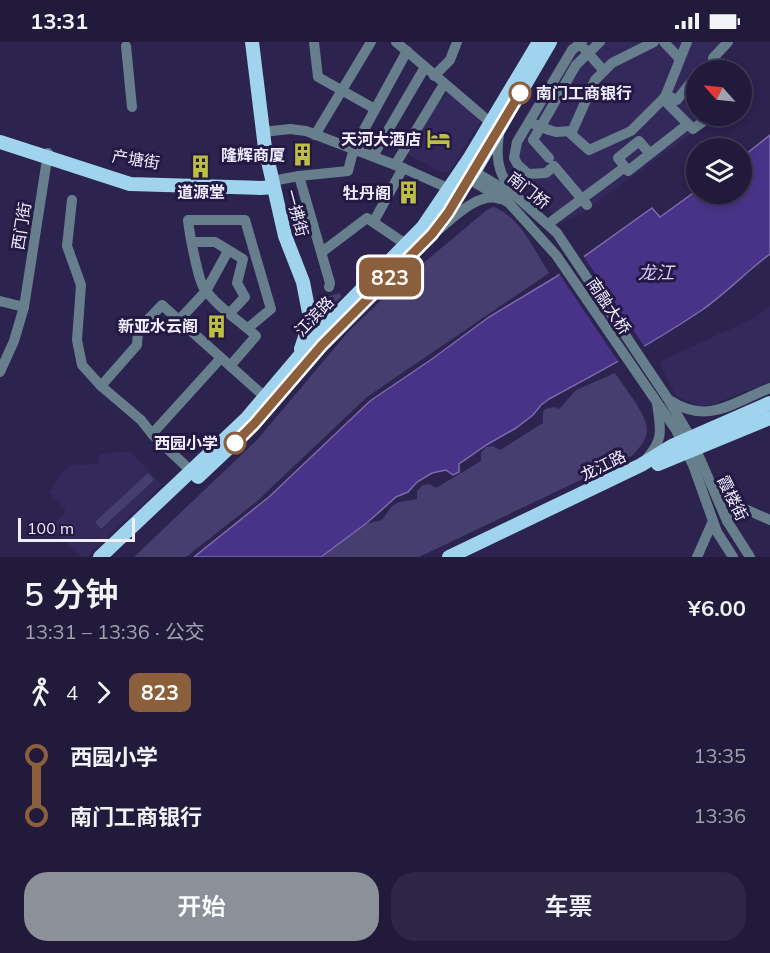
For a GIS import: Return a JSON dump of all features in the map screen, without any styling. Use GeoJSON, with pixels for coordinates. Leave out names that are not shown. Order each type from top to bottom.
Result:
{"type":"FeatureCollection","features":[{"type":"Feature","properties":{"kind":"main road","name":"一拂街"},"geometry":{"type":"LineString","coordinates":[[252,42],[263,132],[273,184],[285,236],[303,282],[309,313],[309,325],[300,354]]}},
{"type":"Feature","properties":{"kind":"main road","name":"江滨路"},"geometry":{"type":"LineString","coordinates":[[495,125],[539,42]]}},
{"type":"Feature","properties":{"kind":"main road","name":"江滨路"},"geometry":{"type":"LineString","coordinates":[[114,557],[254,424],[322,345],[432,234],[466,172],[550,42]]}},
{"type":"Feature","properties":{"kind":"main road","name":"产塘街"},"geometry":{"type":"LineString","coordinates":[[0,137],[48,156],[130,178],[273,184]]}},
{"type":"Feature","properties":{"kind":"main road"},"geometry":{"type":"LineString","coordinates":[[0,142],[48,156]]}},
{"type":"Feature","properties":{"kind":"main road","name":"江滨路"},"geometry":{"type":"LineString","coordinates":[[100,557],[247,418],[300,354],[407,245],[466,172]]}},
{"type":"Feature","properties":{"kind":"main road","name":"龙江路"},"geometry":{"type":"LineString","coordinates":[[471,557],[770,403]]}},
{"type":"Feature","properties":{"kind":"main road","name":"龙江路"},"geometry":{"type":"LineString","coordinates":[[449,557],[641,465],[672,446],[689,445],[770,418]]}},
{"type":"Feature","properties":{"kind":"street"},"geometry":{"type":"LineString","coordinates":[[314,42],[318,77],[375,109]]}},
{"type":"Feature","properties":{"kind":"street"},"geometry":{"type":"LineString","coordinates":[[315,135],[371,42]]}},
{"type":"Feature","properties":{"kind":"street"},"geometry":{"type":"LineString","coordinates":[[396,42],[495,125],[499,168],[513,200]]}},
{"type":"Feature","properties":{"kind":"street"},"geometry":{"type":"LineString","coordinates":[[434,76],[450,60],[457,42]]}},
{"type":"Feature","properties":{"kind":"street"},"geometry":{"type":"LineString","coordinates":[[549,158],[533,140],[576,65],[600,42]]}},
{"type":"Feature","properties":{"kind":"street"},"geometry":{"type":"LineString","coordinates":[[654,42],[612,63],[595,80],[571,134],[588,150],[631,131],[664,97],[687,42]]}},
{"type":"Feature","properties":{"kind":"street"},"geometry":{"type":"LineString","coordinates":[[664,42],[679,58]]}},
{"type":"Feature","properties":{"kind":"street"},"geometry":{"type":"LineString","coordinates":[[715,60],[713,58],[728,42]]}},
{"type":"Feature","properties":{"kind":"street"},"geometry":{"type":"LineString","coordinates":[[584,202],[554,166],[546,172],[528,174],[514,158],[517,142],[572,50],[581,43],[604,70]]}},
{"type":"Feature","properties":{"kind":"street"},"geometry":{"type":"LineString","coordinates":[[126,46],[132,107]]}},
{"type":"Feature","properties":{"kind":"street"},"geometry":{"type":"LineString","coordinates":[[273,184],[299,176],[348,171],[354,148],[406,51]]}},
{"type":"Feature","properties":{"kind":"street"},"geometry":{"type":"LineString","coordinates":[[373,156],[425,67]]}},
{"type":"Feature","properties":{"kind":"street"},"geometry":{"type":"LineString","coordinates":[[374,221],[399,166],[444,84]]}},
{"type":"Feature","properties":{"kind":"street"},"geometry":{"type":"LineString","coordinates":[[664,97],[677,100],[686,88]]}},
{"type":"Feature","properties":{"kind":"street"},"geometry":{"type":"LineString","coordinates":[[664,97],[686,122]]}},
{"type":"Feature","properties":{"kind":"street"},"geometry":{"type":"LineString","coordinates":[[529,122],[556,132],[572,131]]}},
{"type":"Feature","properties":{"kind":"street"},"geometry":{"type":"LineString","coordinates":[[650,154],[639,141],[618,158],[628,171],[650,154],[686,126]]}},
{"type":"Feature","properties":{"kind":"street"},"geometry":{"type":"LineString","coordinates":[[263,132],[290,129],[315,135],[354,148],[450,189]]}},
{"type":"Feature","properties":{"kind":"street"},"geometry":{"type":"LineString","coordinates":[[624,134],[631,147]]}},
{"type":"Feature","properties":{"kind":"street","name":"西门街"},"geometry":{"type":"LineString","coordinates":[[0,372],[14,341],[24,307],[48,156]]}},
{"type":"Feature","properties":{"kind":"street"},"geometry":{"type":"LineString","coordinates":[[552,220],[584,202],[625,167]]}},
{"type":"Feature","properties":{"kind":"street","name":"南门桥"},"geometry":{"type":"LineString","coordinates":[[466,172],[513,200],[557,233],[567,248]]}},
{"type":"Feature","properties":{"kind":"street"},"geometry":{"type":"LineString","coordinates":[[299,176],[322,252],[330,282],[329,287]]}},
{"type":"Feature","properties":{"kind":"street"},"geometry":{"type":"LineString","coordinates":[[432,234],[479,200],[494,196],[513,200]]}},
{"type":"Feature","properties":{"kind":"street"},"geometry":{"type":"LineString","coordinates":[[72,200],[67,246],[81,285],[77,340],[82,365],[101,386],[141,420],[152,434],[191,471]]}},
{"type":"Feature","properties":{"kind":"street","name":"南门桥"},"geometry":{"type":"LineString","coordinates":[[513,200],[556,255]]}},
{"type":"Feature","properties":{"kind":"street"},"geometry":{"type":"LineString","coordinates":[[322,252],[367,218],[407,245]]}},
{"type":"Feature","properties":{"kind":"street"},"geometry":{"type":"LineString","coordinates":[[152,434],[256,336],[202,286],[193,242],[189,237],[189,220],[245,220],[271,309],[248,328]]}},
{"type":"Feature","properties":{"kind":"street"},"geometry":{"type":"LineString","coordinates":[[193,242],[215,242],[243,259],[237,282],[245,297],[230,313]]}},
{"type":"Feature","properties":{"kind":"street","name":"南融大桥"},"geometry":{"type":"LineString","coordinates":[[567,248],[668,399]]}},
{"type":"Feature","properties":{"kind":"street"},"geometry":{"type":"LineString","coordinates":[[180,319],[206,291],[228,251]]}},
{"type":"Feature","properties":{"kind":"street","name":"南融大桥"},"geometry":{"type":"LineString","coordinates":[[556,255],[657,400]]}},
{"type":"Feature","properties":{"kind":"street"},"geometry":{"type":"LineString","coordinates":[[0,301],[24,307]]}},
{"type":"Feature","properties":{"kind":"street"},"geometry":{"type":"LineString","coordinates":[[101,386],[137,345],[138,330],[162,305],[265,397]]}},
{"type":"Feature","properties":{"kind":"street"},"geometry":{"type":"LineString","coordinates":[[668,399],[682,408],[701,413],[734,404],[770,388]]}},
{"type":"Feature","properties":{"kind":"street"},"geometry":{"type":"LineString","coordinates":[[668,399],[689,445]]}},
{"type":"Feature","properties":{"kind":"street"},"geometry":{"type":"LineString","coordinates":[[657,400],[689,445]]}},
{"type":"Feature","properties":{"kind":"street"},"geometry":{"type":"LineString","coordinates":[[641,465],[656,447],[662,435],[657,400]]}},
{"type":"Feature","properties":{"kind":"street","name":"霞楼街"},"geometry":{"type":"LineString","coordinates":[[689,445],[727,521],[750,557]]}},
{"type":"Feature","properties":{"kind":"street","name":"霞楼街"},"geometry":{"type":"LineString","coordinates":[[689,445],[717,532],[733,557]]}},
{"type":"Feature","properties":{"kind":"street"},"geometry":{"type":"LineString","coordinates":[[727,521],[745,509],[770,520]]}},
{"type":"Feature","properties":{"kind":"street"},"geometry":{"type":"LineString","coordinates":[[697,557],[713,521]]}},
{"type":"Feature","properties":{"kind":"shaded area"},"geometry":{"type":"Polygon","coordinates":[[[570,42],[732,42],[720,56],[724,60],[686,60],[686,126],[702,126],[580,214],[560,224],[510,159],[512,139],[570,42]]]}},
{"type":"Feature","properties":{"kind":"shaded area"},"geometry":{"type":"Polygon","coordinates":[[[448,91],[482,119],[450,171],[442,173],[402,151],[448,91]]]}},
{"type":"Feature","properties":{"kind":"shaded area"},"geometry":{"type":"Polygon","coordinates":[[[494,207],[512,219],[519,227],[549,273],[367,397],[256,502],[186,557],[134,557],[257,440],[348,332],[396,286],[488,209],[494,207]]]}},
{"type":"Feature","properties":{"kind":"shaded area"},"geometry":{"type":"Polygon","coordinates":[[[340,293],[341,297],[326,311],[320,310],[318,299],[340,293]]]}},
{"type":"Feature","properties":{"kind":"shaded area"},"geometry":{"type":"Polygon","coordinates":[[[770,306],[770,382],[711,405],[699,406],[676,396],[659,362],[754,318],[770,306]]]}},
{"type":"Feature","properties":{"kind":"shaded area"},"geometry":{"type":"Polygon","coordinates":[[[615,373],[644,417],[646,424],[645,438],[633,455],[419,557],[322,557],[366,524],[382,520],[392,506],[399,502],[417,499],[417,491],[423,485],[430,484],[436,488],[481,461],[481,453],[486,447],[493,446],[500,450],[543,423],[545,409],[555,407],[559,409],[576,390],[615,373]]]}},
{"type":"Feature","properties":{"kind":"shaded area","name":"西园小学"},"geometry":{"type":"Polygon","coordinates":[[[130,451],[162,485],[87,557],[80,557],[51,527],[65,512],[65,508],[49,492],[62,472],[70,465],[98,464],[99,454],[130,451]]]}},
{"type":"Feature","properties":{"kind":"shaded area"},"geometry":{"type":"Polygon","coordinates":[[[148,473],[154,480],[101,529],[95,522],[148,473]]]}},
{"type":"Feature","properties":{"kind":"water","name":"龙江"},"geometry":{"type":"Polygon","coordinates":[[[770,135],[770,254],[702,310],[646,345],[549,399],[516,428],[459,464],[459,472],[453,475],[446,470],[432,473],[417,482],[408,492],[396,497],[368,522],[321,557],[194,557],[270,496],[370,401],[489,317],[554,278],[652,208],[660,217],[686,198],[686,204],[752,204],[752,149],[770,135]]]}},
{"type":"Feature","properties":{"kind":"pier"},"geometry":{"type":"Polygon","coordinates":[[[582,254],[646,349],[620,364],[558,272],[582,254]]]}},
{"type":"Feature","properties":{"kind":"bus line","name":"823"},"geometry":{"type":"LineString","coordinates":[[235,443],[322,345],[432,234],[478,165],[520,93]]}},
{"type":"Feature","properties":{"kind":"place","name":"南门工商银行"},"geometry":{"type":"Point","coordinates":[520,93]}},
{"type":"Feature","properties":{"kind":"place","name":"天河大酒店"},"geometry":{"type":"Point","coordinates":[439,139]}},
{"type":"Feature","properties":{"kind":"place","name":"隆辉商厦"},"geometry":{"type":"Point","coordinates":[303,155]}},
{"type":"Feature","properties":{"kind":"place","name":"道源堂"},"geometry":{"type":"Point","coordinates":[201,167]}},
{"type":"Feature","properties":{"kind":"place","name":"牡丹阁"},"geometry":{"type":"Point","coordinates":[409,193]}},
{"type":"Feature","properties":{"kind":"place","name":"新亚水云阁"},"geometry":{"type":"Point","coordinates":[216,326]}},
{"type":"Feature","properties":{"kind":"place","name":"西园小学"},"geometry":{"type":"Point","coordinates":[235,443]}}]}
